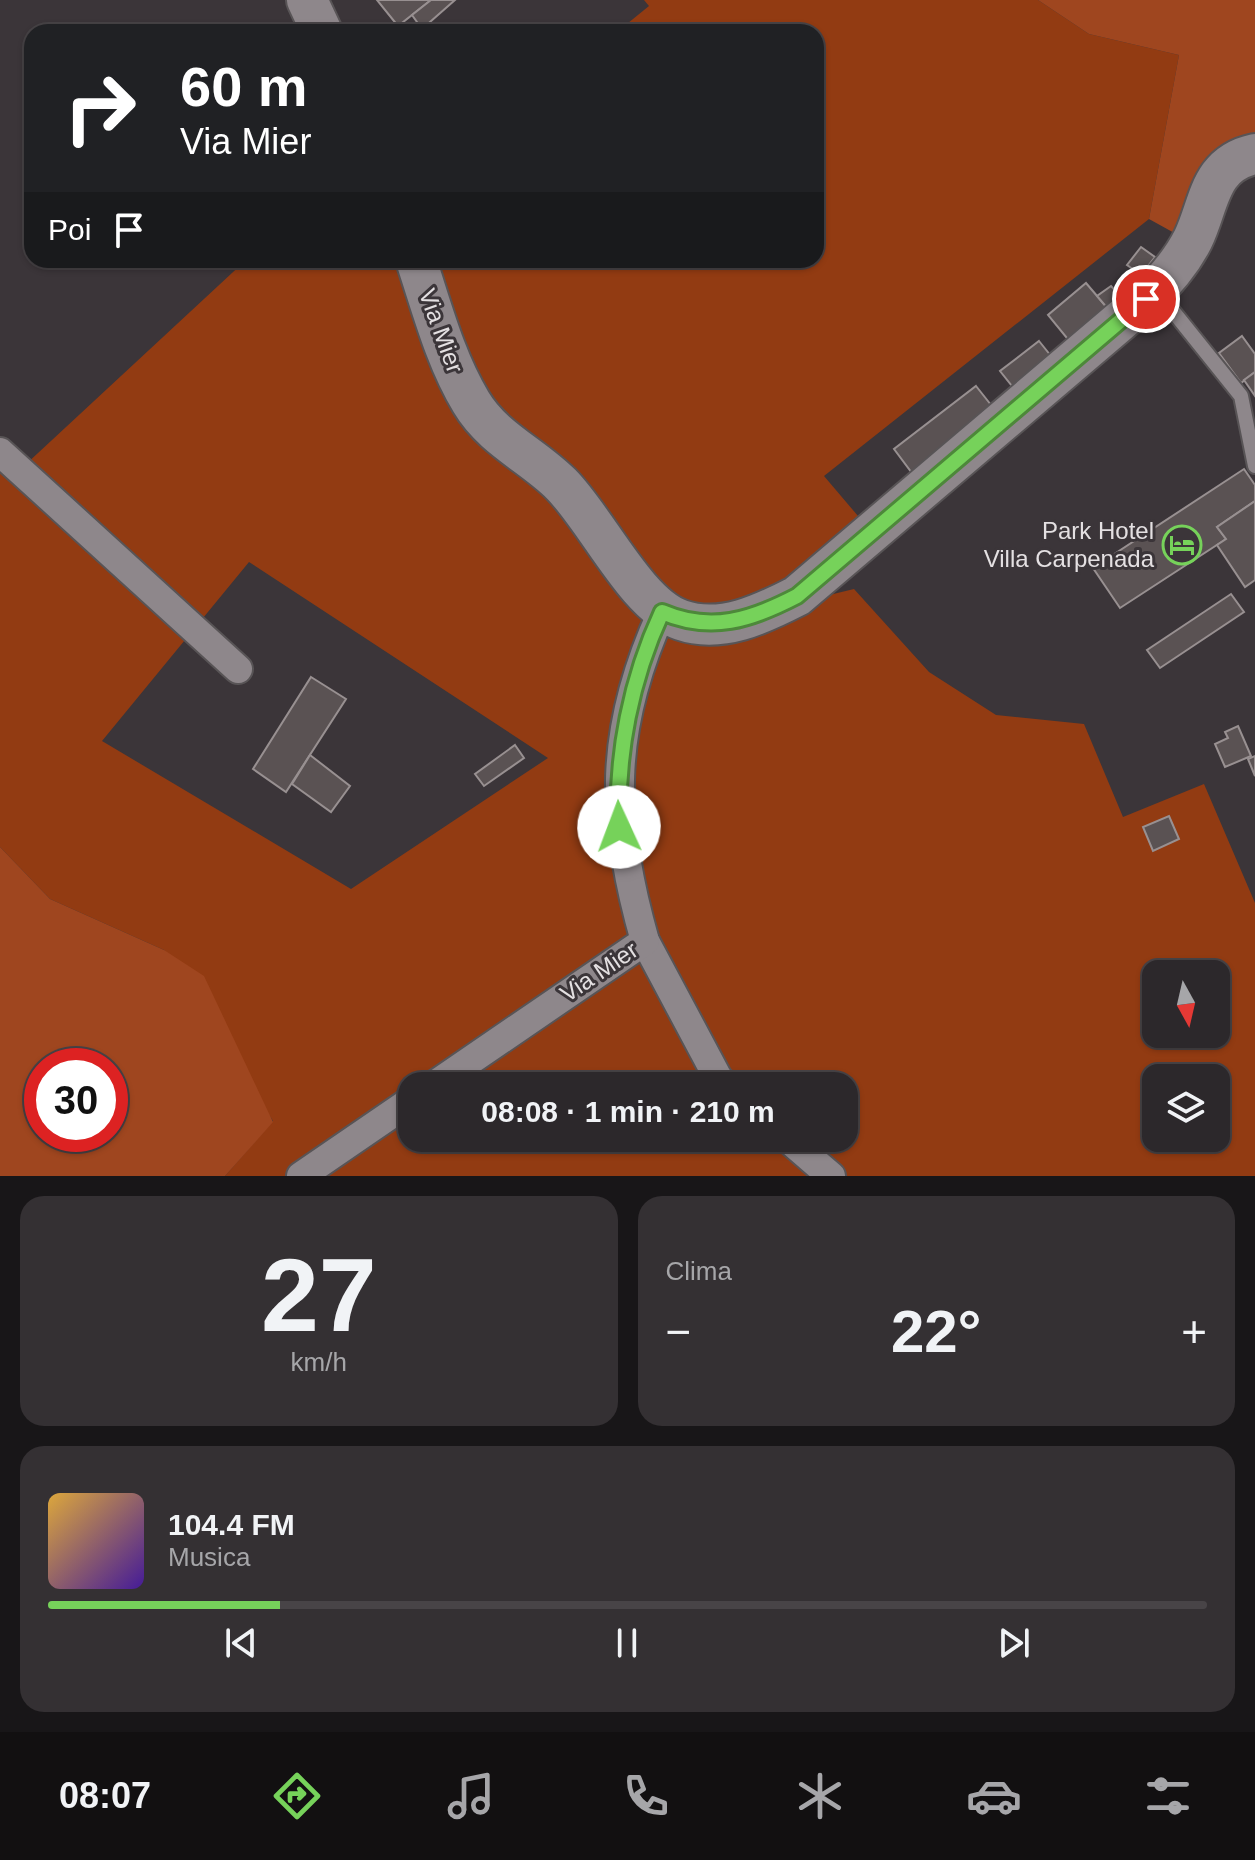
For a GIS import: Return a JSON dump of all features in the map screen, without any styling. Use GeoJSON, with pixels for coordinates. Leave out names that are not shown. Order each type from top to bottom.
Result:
{"type":"FeatureCollection","features":[{"type":"Feature","properties":{"kind":"street"},"geometry":{"type":"LineString","coordinates":[[307,0],[318,24]]}},
{"type":"Feature","properties":{"kind":"street"},"geometry":{"type":"LineString","coordinates":[[662,612],[683,621],[708,625],[744,620],[797,596],[1156,290],[1182,259],[1194,236],[1213,182],[1223,168],[1255,154]]}},
{"type":"Feature","properties":{"kind":"street","name":"Via Mier"},"geometry":{"type":"LineString","coordinates":[[419,268],[442,341],[473,405],[498,435],[559,482],[586,510],[637,585],[662,612],[640,672],[624,734],[617,788],[627,879],[645,941],[453,1072]]}},
{"type":"Feature","properties":{"kind":"street"},"geometry":{"type":"LineString","coordinates":[[0,452],[238,669]]}},
{"type":"Feature","properties":{"kind":"street"},"geometry":{"type":"LineString","coordinates":[[645,941],[716,1072]]}},
{"type":"Feature","properties":{"kind":"street"},"geometry":{"type":"LineString","coordinates":[[301,1176],[398,1110]]}},
{"type":"Feature","properties":{"kind":"street"},"geometry":{"type":"LineString","coordinates":[[803,1152],[831,1176]]}},
{"type":"Feature","properties":{"kind":"lane"},"geometry":{"type":"LineString","coordinates":[[1156,290],[1241,396],[1255,466]]}},
{"type":"Feature","properties":{"kind":"shaded area"},"geometry":{"type":"Polygon","coordinates":[[[644,0],[1038,0],[1089,34],[1179,55],[1149,219],[824,476],[875,536],[796,603],[854,589],[929,672],[996,715],[1084,724],[1123,817],[1204,784],[1255,903],[1255,1176],[225,1176],[273,1121],[164,950],[50,899],[0,847],[0,445],[24,466],[237,268],[824,268],[824,24],[627,24],[649,6],[644,0]],[[249,562],[102,741],[351,889],[548,758],[249,562]]]}},
{"type":"Feature","properties":{"kind":"shaded area"},"geometry":{"type":"Polygon","coordinates":[[[1038,0],[1255,0],[1255,150],[1187,240],[1149,219],[1179,55],[1089,34],[1038,0]]]}},
{"type":"Feature","properties":{"kind":"shaded area"},"geometry":{"type":"Polygon","coordinates":[[[0,847],[50,899],[164,950],[204,976],[273,1122],[225,1176],[0,1176],[0,847]]]}},
{"type":"Feature","properties":{"kind":"building"},"geometry":{"type":"Polygon","coordinates":[[[377,0],[431,0],[401,24],[396,24],[377,0]]]}},
{"type":"Feature","properties":{"kind":"building"},"geometry":{"type":"Polygon","coordinates":[[[431,0],[455,0],[428,24],[418,24],[412,15],[431,0]]]}},
{"type":"Feature","properties":{"kind":"building"},"geometry":{"type":"Polygon","coordinates":[[[1141,247],[1155,257],[1141,275],[1127,265],[1141,247]]]}},
{"type":"Feature","properties":{"kind":"building"},"geometry":{"type":"Polygon","coordinates":[[[1086,283],[1109,310],[1071,343],[1048,315],[1086,283]]]}},
{"type":"Feature","properties":{"kind":"building"},"geometry":{"type":"Polygon","coordinates":[[[1111,286],[1123,299],[1109,310],[1097,296],[1111,286]]]}},
{"type":"Feature","properties":{"kind":"building"},"geometry":{"type":"Polygon","coordinates":[[[1242,336],[1255,354],[1255,372],[1241,383],[1219,353],[1242,336]]]}},
{"type":"Feature","properties":{"kind":"building"},"geometry":{"type":"Polygon","coordinates":[[[1039,341],[1055,361],[1016,391],[1000,371],[1039,341]]]}},
{"type":"Feature","properties":{"kind":"building"},"geometry":{"type":"Polygon","coordinates":[[[1255,372],[1255,396],[1244,380],[1255,372]]]}},
{"type":"Feature","properties":{"kind":"building"},"geometry":{"type":"Polygon","coordinates":[[[976,386],[995,410],[912,473],[894,449],[976,386]]]}},
{"type":"Feature","properties":{"kind":"building"},"geometry":{"type":"Polygon","coordinates":[[[1244,469],[1255,485],[1255,501],[1217,527],[1226,539],[1120,608],[1093,568],[1244,469]]]}},
{"type":"Feature","properties":{"kind":"building"},"geometry":{"type":"Polygon","coordinates":[[[1255,501],[1255,580],[1245,587],[1217,545],[1226,539],[1217,527],[1255,501]]]}},
{"type":"Feature","properties":{"kind":"building"},"geometry":{"type":"Polygon","coordinates":[[[1231,594],[1244,612],[1160,668],[1147,650],[1231,594]]]}},
{"type":"Feature","properties":{"kind":"building"},"geometry":{"type":"Polygon","coordinates":[[[311,677],[346,699],[286,792],[253,769],[311,677]]]}},
{"type":"Feature","properties":{"kind":"building"},"geometry":{"type":"Polygon","coordinates":[[[1238,726],[1251,756],[1225,767],[1215,744],[1228,738],[1225,732],[1238,726]]]}},
{"type":"Feature","properties":{"kind":"building"},"geometry":{"type":"Polygon","coordinates":[[[515,745],[524,758],[484,786],[475,774],[515,745]]]}},
{"type":"Feature","properties":{"kind":"building"},"geometry":{"type":"Polygon","coordinates":[[[310,755],[350,786],[331,812],[292,784],[310,755]]]}},
{"type":"Feature","properties":{"kind":"building"},"geometry":{"type":"Polygon","coordinates":[[[1255,756],[1255,776],[1248,759],[1255,756]]]}},
{"type":"Feature","properties":{"kind":"building"},"geometry":{"type":"Polygon","coordinates":[[[1169,816],[1179,839],[1153,851],[1143,827],[1169,816]]]}},
{"type":"Feature","properties":{"kind":"place","name":"Park Hotel Villa Carpenada"},"geometry":{"type":"Point","coordinates":[1182,545]}},
{"type":"Feature","properties":{"kind":"route"},"geometry":{"type":"LineString","coordinates":[[619,827],[617,788],[624,734],[640,672],[662,612],[683,621],[708,625],[744,620],[797,596],[1146,299]]}}]}
